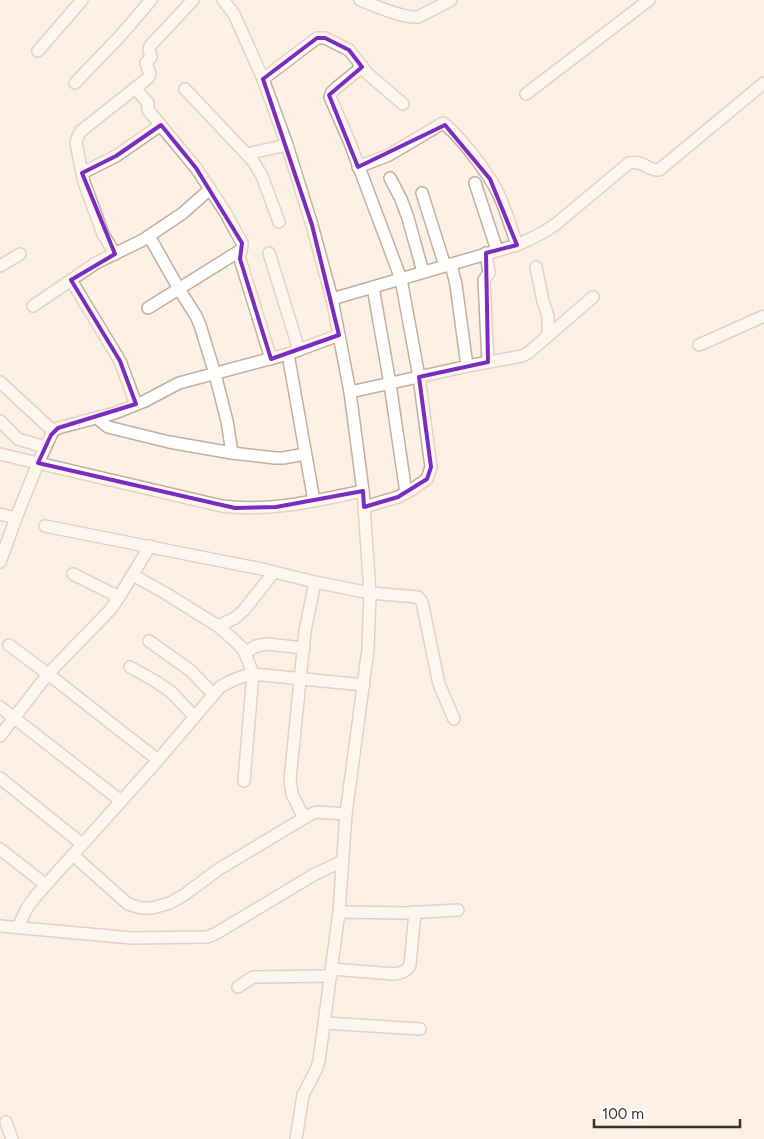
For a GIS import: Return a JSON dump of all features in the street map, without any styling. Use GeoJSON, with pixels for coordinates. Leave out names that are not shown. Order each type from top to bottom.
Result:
{"type":"FeatureCollection","features":[{"type":"Feature","properties":{"kind":"street"},"geometry":{"type":"LineString","coordinates":[[38,51],[82,0]]}},
{"type":"Feature","properties":{"kind":"street"},"geometry":{"type":"LineString","coordinates":[[75,83],[122,34],[150,0]]}},
{"type":"Feature","properties":{"kind":"street"},"geometry":{"type":"LineString","coordinates":[[115,254],[103,234],[84,182],[76,143],[79,134],[148,78],[150,74],[146,63],[152,57],[149,50],[150,46],[193,0]]}},
{"type":"Feature","properties":{"kind":"street"},"geometry":{"type":"LineString","coordinates":[[223,0],[234,14],[263,79],[287,145],[312,225],[332,299],[350,392],[363,491],[370,592],[368,649],[346,814],[339,912],[325,1024],[319,1061],[303,1095],[296,1139]]}},
{"type":"Feature","properties":{"kind":"street"},"geometry":{"type":"LineString","coordinates":[[360,0],[402,15],[418,17],[451,0]]}},
{"type":"Feature","properties":{"kind":"street"},"geometry":{"type":"LineString","coordinates":[[526,94],[649,0]]}},
{"type":"Feature","properties":{"kind":"street"},"geometry":{"type":"LineString","coordinates":[[263,79],[317,38],[324,38],[349,50],[368,74],[403,104]]}},
{"type":"Feature","properties":{"kind":"street"},"geometry":{"type":"LineString","coordinates":[[362,67],[335,89],[330,97],[401,279],[419,377],[431,467],[427,479],[406,493],[364,507]]}},
{"type":"Feature","properties":{"kind":"street"},"geometry":{"type":"LineString","coordinates":[[332,299],[491,251],[517,245],[534,238],[546,231],[629,164],[635,162],[653,170],[659,170],[764,83]]}},
{"type":"Feature","properties":{"kind":"street"},"geometry":{"type":"LineString","coordinates":[[135,88],[148,103],[148,110],[196,168],[225,212],[242,243],[243,246],[239,255],[271,359]]}},
{"type":"Feature","properties":{"kind":"street"},"geometry":{"type":"LineString","coordinates":[[185,89],[253,162],[262,176],[279,222]]}},
{"type":"Feature","properties":{"kind":"street"},"geometry":{"type":"LineString","coordinates":[[358,167],[388,155],[443,123],[466,147],[490,179],[499,195],[517,245]]}},
{"type":"Feature","properties":{"kind":"street"},"geometry":{"type":"LineString","coordinates":[[82,172],[116,156],[161,125]]}},
{"type":"Feature","properties":{"kind":"street"},"geometry":{"type":"LineString","coordinates":[[247,154],[287,145]]}},
{"type":"Feature","properties":{"kind":"street"},"geometry":{"type":"LineString","coordinates":[[390,178],[408,218],[423,272]]}},
{"type":"Feature","properties":{"kind":"street"},"geometry":{"type":"LineString","coordinates":[[475,183],[491,251],[489,273],[484,280],[488,362]]}},
{"type":"Feature","properties":{"kind":"street"},"geometry":{"type":"LineString","coordinates":[[34,306],[96,263],[133,246],[149,236],[183,212],[210,189]]}},
{"type":"Feature","properties":{"kind":"street"},"geometry":{"type":"LineString","coordinates":[[422,194],[457,294],[467,366]]}},
{"type":"Feature","properties":{"kind":"street"},"geometry":{"type":"LineString","coordinates":[[149,236],[200,325],[227,421],[232,453]]}},
{"type":"Feature","properties":{"kind":"street"},"geometry":{"type":"LineString","coordinates":[[148,308],[241,250]]}},
{"type":"Feature","properties":{"kind":"street"},"geometry":{"type":"LineString","coordinates":[[269,253],[293,352],[305,454],[314,501]]}},
{"type":"Feature","properties":{"kind":"street"},"geometry":{"type":"LineString","coordinates":[[0,266],[20,254]]}},
{"type":"Feature","properties":{"kind":"street"},"geometry":{"type":"LineString","coordinates":[[536,267],[548,316],[548,336]]}},
{"type":"Feature","properties":{"kind":"street"},"geometry":{"type":"LineString","coordinates":[[71,280],[120,361],[136,404]]}},
{"type":"Feature","properties":{"kind":"street"},"geometry":{"type":"LineString","coordinates":[[373,287],[406,493]]}},
{"type":"Feature","properties":{"kind":"street"},"geometry":{"type":"LineString","coordinates":[[350,392],[522,356],[528,353],[593,297]]}},
{"type":"Feature","properties":{"kind":"street"},"geometry":{"type":"LineString","coordinates":[[699,346],[764,316]]}},
{"type":"Feature","properties":{"kind":"street"},"geometry":{"type":"LineString","coordinates":[[0,562],[38,463],[53,431],[115,413],[179,383],[271,359],[339,335]]}},
{"type":"Feature","properties":{"kind":"street"},"geometry":{"type":"LineString","coordinates":[[0,382],[53,431]]}},
{"type":"Feature","properties":{"kind":"street"},"geometry":{"type":"LineString","coordinates":[[97,418],[108,427],[169,442],[232,453],[275,458],[305,454]]}},
{"type":"Feature","properties":{"kind":"street"},"geometry":{"type":"LineString","coordinates":[[0,422],[18,439],[45,448]]}},
{"type":"Feature","properties":{"kind":"street"},"geometry":{"type":"LineString","coordinates":[[0,454],[235,508],[262,508],[314,501],[363,491]]}},
{"type":"Feature","properties":{"kind":"street"},"geometry":{"type":"LineString","coordinates":[[0,514],[16,518]]}},
{"type":"Feature","properties":{"kind":"street"},"geometry":{"type":"LineString","coordinates":[[45,526],[150,546],[315,582],[370,592],[412,596],[420,599],[439,684],[454,719]]}},
{"type":"Feature","properties":{"kind":"street"},"geometry":{"type":"LineString","coordinates":[[0,736],[48,674],[110,610],[150,546]]}},
{"type":"Feature","properties":{"kind":"street"},"geometry":{"type":"LineString","coordinates":[[218,626],[235,618],[244,610],[274,572]]}},
{"type":"Feature","properties":{"kind":"street"},"geometry":{"type":"LineString","coordinates":[[73,574],[119,597]]}},
{"type":"Feature","properties":{"kind":"street"},"geometry":{"type":"LineString","coordinates":[[133,575],[218,626],[245,653],[253,674],[244,781]]}},
{"type":"Feature","properties":{"kind":"street"},"geometry":{"type":"LineString","coordinates":[[304,818],[292,794],[290,780],[307,622],[315,582]]}},
{"type":"Feature","properties":{"kind":"street"},"geometry":{"type":"LineString","coordinates":[[149,641],[191,671],[213,694]]}},
{"type":"Feature","properties":{"kind":"street"},"geometry":{"type":"LineString","coordinates":[[245,653],[261,644],[304,648]]}},
{"type":"Feature","properties":{"kind":"street"},"geometry":{"type":"LineString","coordinates":[[9,645],[158,760]]}},
{"type":"Feature","properties":{"kind":"street"},"geometry":{"type":"LineString","coordinates":[[130,667],[171,692],[195,716]]}},
{"type":"Feature","properties":{"kind":"street"},"geometry":{"type":"LineString","coordinates":[[18,927],[31,902],[46,884],[158,760],[220,687],[229,681],[253,674],[364,685]]}},
{"type":"Feature","properties":{"kind":"street"},"geometry":{"type":"LineString","coordinates":[[0,707],[121,800]]}},
{"type":"Feature","properties":{"kind":"street"},"geometry":{"type":"LineString","coordinates":[[0,778],[82,844]]}},
{"type":"Feature","properties":{"kind":"street"},"geometry":{"type":"LineString","coordinates":[[73,855],[128,904],[141,908],[152,908],[170,903],[184,895],[219,869],[316,812],[346,814]]}},
{"type":"Feature","properties":{"kind":"street"},"geometry":{"type":"LineString","coordinates":[[0,849],[46,884]]}},
{"type":"Feature","properties":{"kind":"street"},"geometry":{"type":"LineString","coordinates":[[0,926],[132,938],[206,937],[215,934],[315,874],[343,862]]}},
{"type":"Feature","properties":{"kind":"street"},"geometry":{"type":"LineString","coordinates":[[339,912],[458,910]]}},
{"type":"Feature","properties":{"kind":"street"},"geometry":{"type":"LineString","coordinates":[[238,987],[253,977],[332,972],[402,973],[410,966],[415,912]]}},
{"type":"Feature","properties":{"kind":"street"},"geometry":{"type":"LineString","coordinates":[[325,1024],[420,1029]]}},
{"type":"Feature","properties":{"kind":"street"},"geometry":{"type":"LineString","coordinates":[[6,1122],[12,1139]]}},
{"type":"Feature","properties":{"kind":"highlighted area"},"geometry":{"type":"Polygon","coordinates":[[[317,38],[325,38],[349,50],[362,67],[329,95],[358,167],[445,125],[490,179],[517,245],[486,253],[488,362],[419,377],[431,467],[427,479],[398,497],[364,507],[363,491],[276,507],[235,508],[38,463],[51,435],[58,428],[136,404],[120,361],[71,280],[115,254],[82,173],[116,156],[161,125],[196,168],[242,243],[240,259],[271,359],[339,335],[312,225],[263,79],[317,38]]]}}]}
